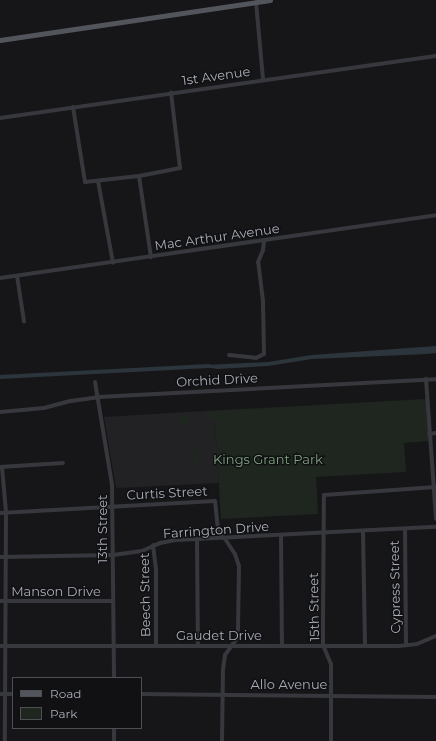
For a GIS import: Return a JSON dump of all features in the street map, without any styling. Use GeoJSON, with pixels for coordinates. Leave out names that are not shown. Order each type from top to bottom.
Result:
{"type":"FeatureCollection","features":[{"type":"Feature","properties":{"kind":"main road"},"geometry":{"type":"LineString","coordinates":[[0,40],[270,0]]}},
{"type":"Feature","properties":{"kind":"street"},"geometry":{"type":"LineString","coordinates":[[256,2],[263,80]]}},
{"type":"Feature","properties":{"kind":"street","name":"1st Avenue"},"geometry":{"type":"LineString","coordinates":[[0,118],[436,56]]}},
{"type":"Feature","properties":{"kind":"street"},"geometry":{"type":"LineString","coordinates":[[73,107],[86,182],[139,176],[180,168],[171,93]]}},
{"type":"Feature","properties":{"kind":"street"},"geometry":{"type":"LineString","coordinates":[[139,176],[151,257]]}},
{"type":"Feature","properties":{"kind":"street"},"geometry":{"type":"LineString","coordinates":[[98,181],[113,262]]}},
{"type":"Feature","properties":{"kind":"street","name":"Mac Arthur Avenue"},"geometry":{"type":"LineString","coordinates":[[0,278],[436,216]]}},
{"type":"Feature","properties":{"kind":"street"},"geometry":{"type":"LineString","coordinates":[[229,355],[256,358],[261,357],[265,350],[258,262],[264,250],[264,241]]}},
{"type":"Feature","properties":{"kind":"street"},"geometry":{"type":"LineString","coordinates":[[17,276],[24,321]]}},
{"type":"Feature","properties":{"kind":"street"},"geometry":{"type":"LineString","coordinates":[[426,379],[426,400],[436,519]]}},
{"type":"Feature","properties":{"kind":"street","name":"Orchid Drive"},"geometry":{"type":"LineString","coordinates":[[0,412],[44,408],[71,400],[436,379]]}},
{"type":"Feature","properties":{"kind":"street","name":"13th Street"},"geometry":{"type":"LineString","coordinates":[[95,382],[112,485],[114,677]]}},
{"type":"Feature","properties":{"kind":"street"},"geometry":{"type":"LineString","coordinates":[[429,434],[436,433]]}},
{"type":"Feature","properties":{"kind":"street"},"geometry":{"type":"LineString","coordinates":[[6,741],[6,512],[1,467],[63,463]]}},
{"type":"Feature","properties":{"kind":"street","name":"15th Street"},"geometry":{"type":"LineString","coordinates":[[331,741],[331,664],[324,645],[324,495],[434,487]]}},
{"type":"Feature","properties":{"kind":"street","name":"Curtis Street"},"geometry":{"type":"LineString","coordinates":[[0,513],[215,501],[218,528],[223,540]]}},
{"type":"Feature","properties":{"kind":"street","name":"Farrington Drive"},"geometry":{"type":"LineString","coordinates":[[0,557],[113,555],[142,551],[153,545],[197,540],[223,540],[281,535],[436,527]]}},
{"type":"Feature","properties":{"kind":"street","name":"Cypress Street"},"geometry":{"type":"LineString","coordinates":[[405,529],[406,645]]}},
{"type":"Feature","properties":{"kind":"street"},"geometry":{"type":"LineString","coordinates":[[363,531],[365,645]]}},
{"type":"Feature","properties":{"kind":"street"},"geometry":{"type":"LineString","coordinates":[[281,535],[282,645]]}},
{"type":"Feature","properties":{"kind":"street"},"geometry":{"type":"LineString","coordinates":[[197,540],[198,645]]}},
{"type":"Feature","properties":{"kind":"street"},"geometry":{"type":"LineString","coordinates":[[222,741],[223,669],[238,629],[239,566],[235,554],[223,540]]}},
{"type":"Feature","properties":{"kind":"street","name":"Beech Street"},"geometry":{"type":"LineString","coordinates":[[153,545],[156,570],[156,645]]}},
{"type":"Feature","properties":{"kind":"street","name":"Manson Drive"},"geometry":{"type":"LineString","coordinates":[[0,601],[113,601]]}},
{"type":"Feature","properties":{"kind":"street","name":"Gaudet Drive"},"geometry":{"type":"LineString","coordinates":[[0,646],[406,645],[417,644],[436,636]]}},
{"type":"Feature","properties":{"kind":"street"},"geometry":{"type":"LineString","coordinates":[[0,694],[12,694]]}},
{"type":"Feature","properties":{"kind":"street","name":"Allo Avenue"},"geometry":{"type":"LineString","coordinates":[[142,694],[331,694],[436,697]]}},
{"type":"Feature","properties":{"kind":"street"},"geometry":{"type":"LineString","coordinates":[[114,729],[114,741]]}},
{"type":"Feature","properties":{"kind":"shaded area"},"geometry":{"type":"Polygon","coordinates":[[[436,346],[436,353],[427,354],[312,359],[268,366],[218,369],[205,367],[205,365],[268,362],[312,355],[436,346]]]}},
{"type":"Feature","properties":{"kind":"shaded area"},"geometry":{"type":"Polygon","coordinates":[[[206,411],[206,416],[215,423],[219,483],[116,488],[104,417],[206,411]]]}},
{"type":"Feature","properties":{"kind":"green space","name":"Kings Grant Park"},"geometry":{"type":"Polygon","coordinates":[[[426,399],[429,441],[404,443],[406,472],[316,477],[318,514],[221,519],[215,423],[206,416],[206,411],[426,399]]]}},
{"type":"Feature","properties":{"kind":"green space"},"geometry":{"type":"Polygon","coordinates":[[[181,415],[185,415],[187,416],[187,424],[181,425],[178,422],[178,418],[181,415]]]}},
{"type":"Feature","properties":{"kind":"green space"},"geometry":{"type":"Polygon","coordinates":[[[192,449],[197,449],[198,465],[194,465],[192,449]]]}},
{"type":"Feature","properties":{"kind":"waterway"},"geometry":{"type":"LineString","coordinates":[[0,377],[209,366]]}}]}
